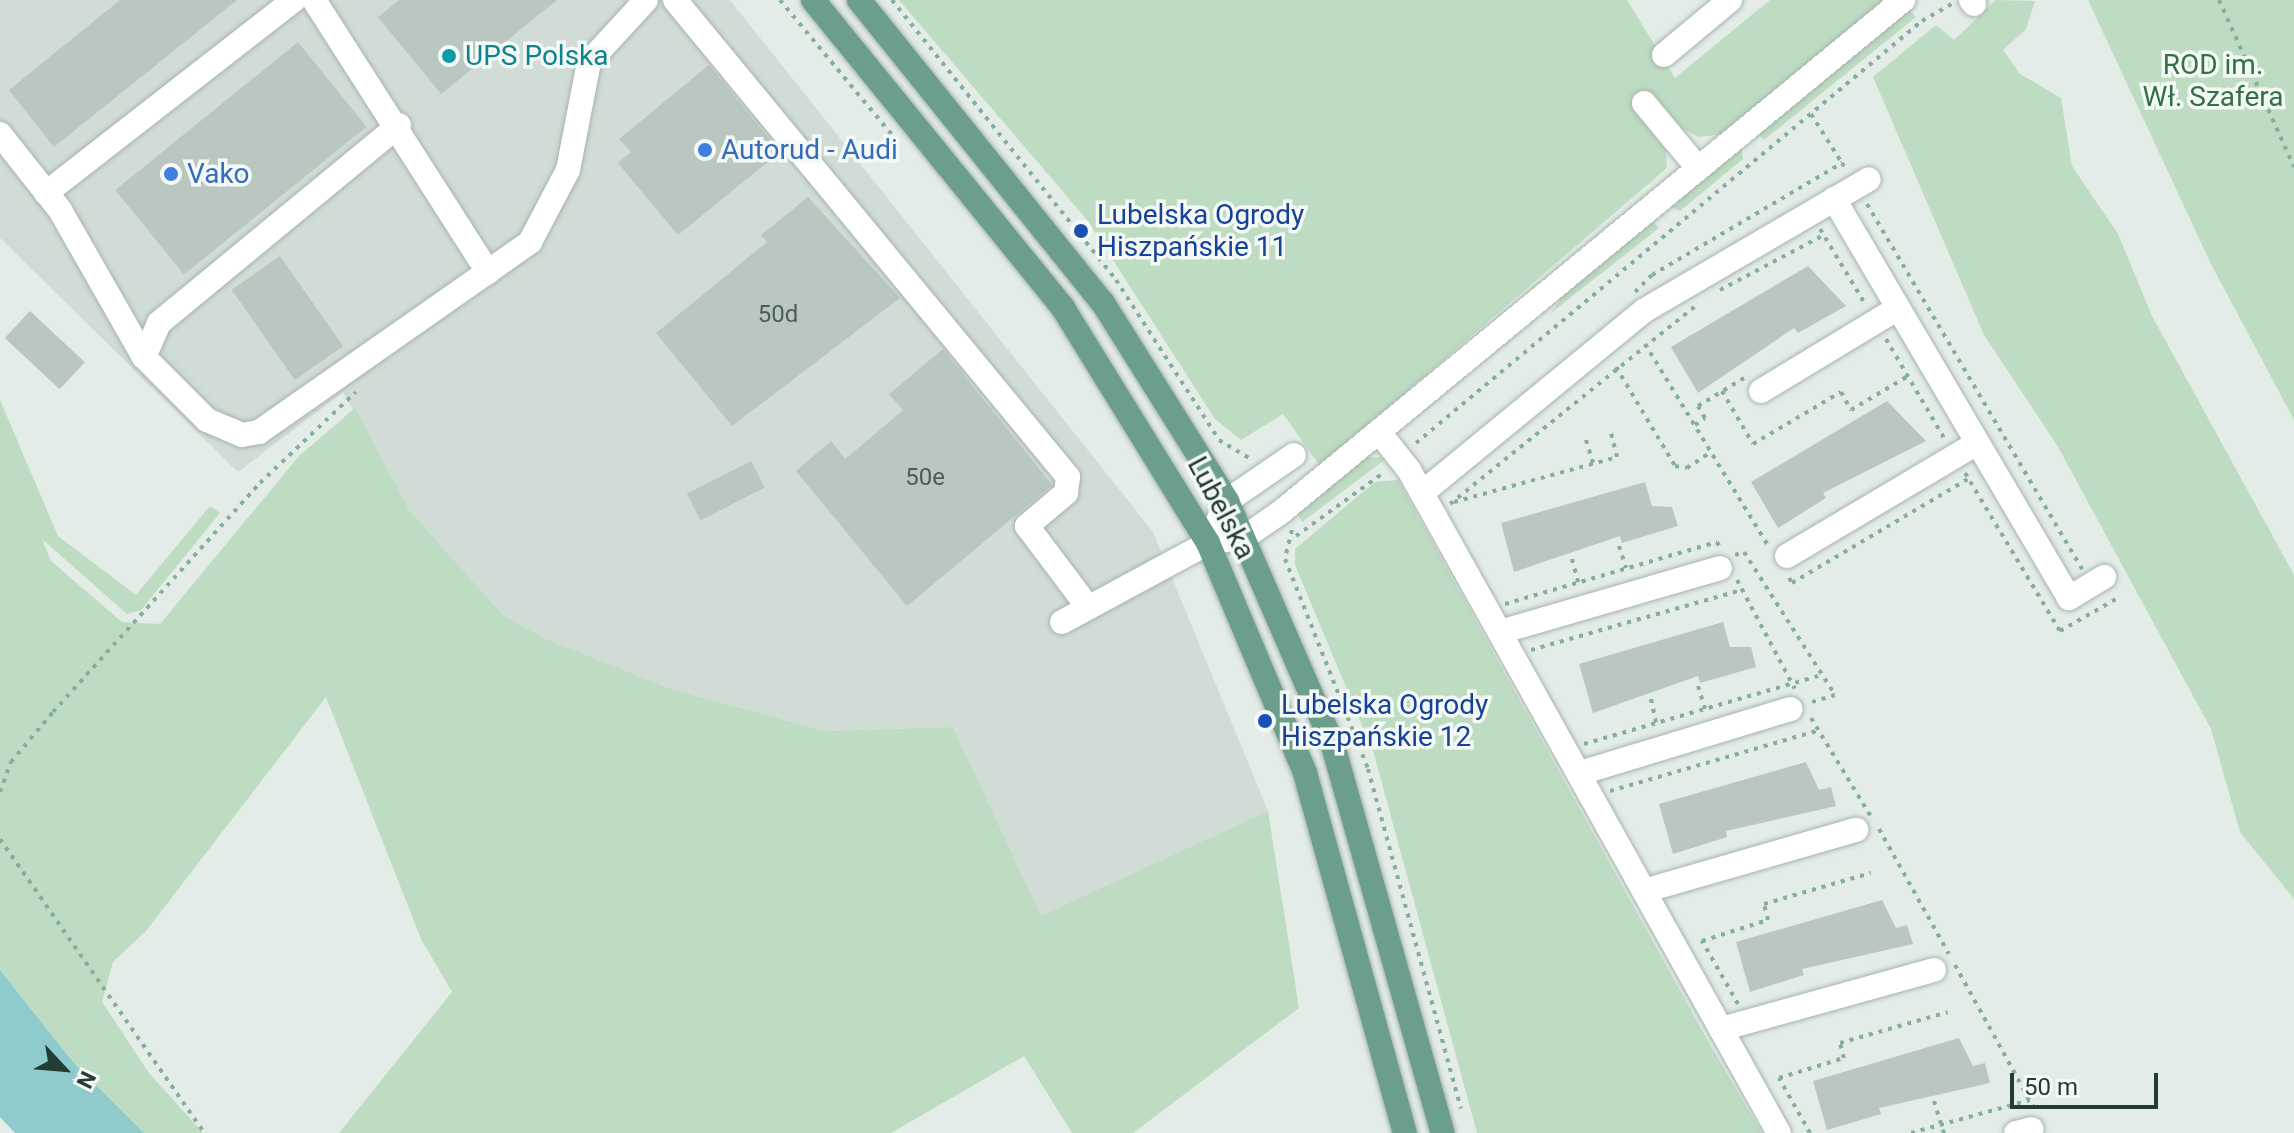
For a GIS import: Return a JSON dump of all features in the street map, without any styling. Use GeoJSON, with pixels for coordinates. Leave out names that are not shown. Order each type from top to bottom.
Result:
{"type":"FeatureCollection","features":[{"type":"Feature","properties":{"kind":"main road","name":"Lubelska"},"geometry":{"type":"LineString","coordinates":[[813,0],[979,201],[1091,349],[1208,543],[1313,797],[1405,1133]]}},
{"type":"Feature","properties":{"kind":"main road","name":"Lubelska"},"geometry":{"type":"LineString","coordinates":[[859,0],[1005,178],[1133,344],[1227,501],[1332,742],[1443,1133]]}},
{"type":"Feature","properties":{"kind":"main road"},"geometry":{"type":"LineString","coordinates":[[979,201],[986,182],[1005,178]]}},
{"type":"Feature","properties":{"kind":"street"},"geometry":{"type":"LineString","coordinates":[[46,193],[294,0]]}},
{"type":"Feature","properties":{"kind":"street"},"geometry":{"type":"LineString","coordinates":[[314,0],[399,125],[488,272]]}},
{"type":"Feature","properties":{"kind":"street"},"geometry":{"type":"LineString","coordinates":[[0,134],[46,193],[144,357],[207,420],[242,435],[275,425],[488,272],[545,222],[568,170],[589,62],[646,0]]}},
{"type":"Feature","properties":{"kind":"street"},"geometry":{"type":"LineString","coordinates":[[675,0],[1068,477],[1066,493],[1027,526],[1088,607]]}},
{"type":"Feature","properties":{"kind":"street"},"geometry":{"type":"LineString","coordinates":[[1664,55],[1730,0]]}},
{"type":"Feature","properties":{"kind":"street"},"geometry":{"type":"LineString","coordinates":[[1062,622],[1208,543],[1245,537],[1379,432],[1903,0]]}},
{"type":"Feature","properties":{"kind":"street"},"geometry":{"type":"LineString","coordinates":[[1644,103],[1698,168]]}},
{"type":"Feature","properties":{"kind":"street"},"geometry":{"type":"LineString","coordinates":[[144,357],[159,323],[399,125]]}},
{"type":"Feature","properties":{"kind":"street"},"geometry":{"type":"LineString","coordinates":[[1422,493],[1645,310],[1869,179]]}},
{"type":"Feature","properties":{"kind":"street"},"geometry":{"type":"LineString","coordinates":[[1834,199],[2069,598],[2104,577]]}},
{"type":"Feature","properties":{"kind":"street"},"geometry":{"type":"LineString","coordinates":[[1753,384],[1898,308]]}},
{"type":"Feature","properties":{"kind":"street"},"geometry":{"type":"LineString","coordinates":[[1379,432],[1422,493],[1779,1133]]}},
{"type":"Feature","properties":{"kind":"street"},"geometry":{"type":"LineString","coordinates":[[1782,561],[1977,443]]}},
{"type":"Feature","properties":{"kind":"street"},"geometry":{"type":"LineString","coordinates":[[1208,543],[1227,501],[1294,455]]}},
{"type":"Feature","properties":{"kind":"street"},"geometry":{"type":"LineString","coordinates":[[1500,632],[1723,563]]}},
{"type":"Feature","properties":{"kind":"street"},"geometry":{"type":"LineString","coordinates":[[1580,773],[1797,707]]}},
{"type":"Feature","properties":{"kind":"street"},"geometry":{"type":"LineString","coordinates":[[1644,891],[1856,830]]}},
{"type":"Feature","properties":{"kind":"street"},"geometry":{"type":"LineString","coordinates":[[1721,1029],[1932,960]]}},
{"type":"Feature","properties":{"kind":"path"},"geometry":{"type":"LineString","coordinates":[[780,0],[900,145]]}},
{"type":"Feature","properties":{"kind":"path"},"geometry":{"type":"LineString","coordinates":[[2219,0],[2294,167]]}},
{"type":"Feature","properties":{"kind":"path"},"geometry":{"type":"LineString","coordinates":[[1296,536],[1400,459],[1423,432],[1811,113],[1967,2]]}},
{"type":"Feature","properties":{"kind":"path"},"geometry":{"type":"LineString","coordinates":[[1811,113],[1842,163]]}},
{"type":"Feature","properties":{"kind":"path"},"geometry":{"type":"LineString","coordinates":[[1712,290],[1732,290],[1824,236]]}},
{"type":"Feature","properties":{"kind":"path"},"geometry":{"type":"LineString","coordinates":[[1445,508],[1645,344],[1691,313],[1699,298]]}},
{"type":"Feature","properties":{"kind":"path"},"geometry":{"type":"LineString","coordinates":[[1645,344],[1782,561],[1792,583],[1969,478]]}},
{"type":"Feature","properties":{"kind":"path"},"geometry":{"type":"LineString","coordinates":[[0,792],[11,762],[53,712],[270,473],[353,396],[366,361]]}},
{"type":"Feature","properties":{"kind":"path"},"geometry":{"type":"LineString","coordinates":[[1616,367],[1675,466],[1687,468],[1711,452]]}},
{"type":"Feature","properties":{"kind":"path"},"geometry":{"type":"LineString","coordinates":[[1722,391],[1753,444],[1841,392],[1851,410],[1908,376]]}},
{"type":"Feature","properties":{"kind":"path"},"geometry":{"type":"LineString","coordinates":[[1695,425],[1705,418],[1698,406],[1722,391],[1753,384]]}},
{"type":"Feature","properties":{"kind":"path"},"geometry":{"type":"LineString","coordinates":[[1452,502],[1617,457],[1611,433]]}},
{"type":"Feature","properties":{"kind":"path"},"geometry":{"type":"LineString","coordinates":[[1586,440],[1593,463]]}},
{"type":"Feature","properties":{"kind":"path"},"geometry":{"type":"LineString","coordinates":[[1499,605],[1717,542]]}},
{"type":"Feature","properties":{"kind":"path"},"geometry":{"type":"LineString","coordinates":[[1619,546],[1626,568]]}},
{"type":"Feature","properties":{"kind":"path"},"geometry":{"type":"LineString","coordinates":[[1744,552],[1835,695],[1797,707]]}},
{"type":"Feature","properties":{"kind":"path"},"geometry":{"type":"LineString","coordinates":[[1572,559],[1578,582]]}},
{"type":"Feature","properties":{"kind":"path"},"geometry":{"type":"LineString","coordinates":[[1723,563],[1742,590],[1792,684]]}},
{"type":"Feature","properties":{"kind":"path"},"geometry":{"type":"LineString","coordinates":[[1525,652],[1742,590]]}},
{"type":"Feature","properties":{"kind":"path"},"geometry":{"type":"LineString","coordinates":[[1578,746],[1822,675]]}},
{"type":"Feature","properties":{"kind":"path"},"geometry":{"type":"LineString","coordinates":[[1698,686],[1705,709]]}},
{"type":"Feature","properties":{"kind":"path"},"geometry":{"type":"LineString","coordinates":[[1651,699],[1656,723]]}},
{"type":"Feature","properties":{"kind":"path"},"geometry":{"type":"LineString","coordinates":[[1604,792],[1817,731],[1827,735],[2030,1100],[2028,1125]]}},
{"type":"Feature","properties":{"kind":"path"},"geometry":{"type":"LineString","coordinates":[[0,839],[204,1133]]}},
{"type":"Feature","properties":{"kind":"path"},"geometry":{"type":"LineString","coordinates":[[1753,1000],[1738,1004],[1702,941],[1768,920],[1764,904],[1871,873]]}},
{"type":"Feature","properties":{"kind":"path"},"geometry":{"type":"LineString","coordinates":[[1932,960],[1944,945]]}},
{"type":"Feature","properties":{"kind":"path"},"geometry":{"type":"LineString","coordinates":[[1810,1133],[1779,1078],[1844,1058],[1840,1043],[1948,1012]]}},
{"type":"Feature","properties":{"kind":"path"},"geometry":{"type":"LineString","coordinates":[[1911,1133],[2030,1100]]}},
{"type":"Feature","properties":{"kind":"path"},"geometry":{"type":"LineString","coordinates":[[1934,1101],[1944,1133]]}},
{"type":"Feature","properties":{"kind":"shaded area"},"geometry":{"type":"Polygon","coordinates":[[[0,0],[730,0],[1153,532],[1268,811],[1041,917],[953,727],[825,731],[671,689],[544,638],[504,616],[409,510],[343,392],[238,472],[0,238],[0,0]]]}},
{"type":"Feature","properties":{"kind":"green space"},"geometry":{"type":"Polygon","coordinates":[[[899,0],[1627,0],[1675,78],[1770,0],[1885,0],[1723,134],[1699,137],[1683,129],[1654,95],[1635,111],[1666,151],[1667,168],[1320,466],[1283,414],[1241,440],[1215,419],[1088,221],[899,0]]]}},
{"type":"Feature","properties":{"kind":"green space"},"geometry":{"type":"Polygon","coordinates":[[[1996,0],[2035,1],[2026,29],[2003,50],[2020,74],[2061,98],[2072,166],[2118,234],[2152,316],[2294,575],[2294,899],[2240,832],[2211,729],[2057,445],[1984,335],[1873,77],[1936,25],[1954,40],[1996,0]]]}},
{"type":"Feature","properties":{"kind":"green space","name":"ROD im. Wł. Szafera"},"geometry":{"type":"Polygon","coordinates":[[[2088,0],[2294,0],[2294,420],[2211,264],[2088,0]]]}},
{"type":"Feature","properties":{"kind":"green space"},"geometry":{"type":"Polygon","coordinates":[[[1909,9],[1916,17],[1764,140],[1759,134],[1909,9]]]}},
{"type":"Feature","properties":{"kind":"green space"},"geometry":{"type":"Polygon","coordinates":[[[1741,147],[1743,159],[1680,211],[1671,207],[1741,147]]]}},
{"type":"Feature","properties":{"kind":"green space"},"geometry":{"type":"Polygon","coordinates":[[[1652,220],[1659,228],[1551,313],[1564,295],[1652,220]]]}},
{"type":"Feature","properties":{"kind":"green space"},"geometry":{"type":"Polygon","coordinates":[[[0,400],[58,536],[136,595],[210,506],[220,513],[141,610],[127,614],[42,539],[51,561],[122,622],[160,624],[299,456],[355,408],[409,510],[504,616],[544,638],[671,689],[825,731],[953,727],[1041,916],[1268,811],[1299,1008],[1133,1133],[1072,1133],[1024,1056],[891,1133],[339,1133],[452,992],[421,939],[326,697],[146,931],[113,962],[102,1002],[149,1073],[203,1133],[144,1133],[73,1062],[0,970],[0,400]]]}},
{"type":"Feature","properties":{"kind":"green space"},"geometry":{"type":"Polygon","coordinates":[[[1366,457],[1387,458],[1302,522],[1297,513],[1366,457]]]}},
{"type":"Feature","properties":{"kind":"green space"},"geometry":{"type":"Polygon","coordinates":[[[1398,480],[1709,1043],[1762,1133],[1477,1133],[1374,754],[1295,565],[1295,549],[1375,482],[1398,480]]]}},
{"type":"Feature","properties":{"kind":"water"},"geometry":{"type":"Polygon","coordinates":[[[0,970],[73,1062],[144,1133],[15,1133],[0,1117],[0,970]]]}},
{"type":"Feature","properties":{"kind":"building"},"geometry":{"type":"Polygon","coordinates":[[[120,0],[237,0],[54,147],[9,90],[120,0]]]}},
{"type":"Feature","properties":{"kind":"building","name":"UPS Polska"},"geometry":{"type":"Polygon","coordinates":[[[399,0],[557,0],[441,94],[378,17],[399,0]]]}},
{"type":"Feature","properties":{"kind":"building"},"geometry":{"type":"Polygon","coordinates":[[[298,42],[367,127],[184,275],[115,190],[298,42]]]}},
{"type":"Feature","properties":{"kind":"building","name":"Autorud - Audi"},"geometry":{"type":"Polygon","coordinates":[[[709,65],[780,152],[678,235],[618,163],[631,152],[619,139],[709,65]]]}},
{"type":"Feature","properties":{"kind":"building"},"geometry":{"type":"Polygon","coordinates":[[[808,197],[900,298],[732,426],[656,333],[767,242],[761,235],[808,197]]]}},
{"type":"Feature","properties":{"kind":"building"},"geometry":{"type":"Polygon","coordinates":[[[280,256],[343,346],[295,380],[232,290],[280,256]]]}},
{"type":"Feature","properties":{"kind":"building"},"geometry":{"type":"Polygon","coordinates":[[[1808,266],[1846,306],[1798,333],[1794,328],[1698,393],[1671,347],[1808,266]]]}},
{"type":"Feature","properties":{"kind":"building"},"geometry":{"type":"Polygon","coordinates":[[[30,311],[85,362],[60,389],[5,338],[30,311]]]}},
{"type":"Feature","properties":{"kind":"building"},"geometry":{"type":"Polygon","coordinates":[[[943,349],[1052,485],[907,606],[796,471],[831,441],[845,459],[903,410],[889,394],[943,349]]]}},
{"type":"Feature","properties":{"kind":"building"},"geometry":{"type":"Polygon","coordinates":[[[1887,401],[1926,441],[1823,493],[1826,498],[1778,528],[1751,482],[1887,401]]]}},
{"type":"Feature","properties":{"kind":"building"},"geometry":{"type":"Polygon","coordinates":[[[751,461],[765,488],[700,520],[687,494],[751,461]]]}},
{"type":"Feature","properties":{"kind":"building"},"geometry":{"type":"Polygon","coordinates":[[[1645,482],[1652,506],[1672,507],[1678,526],[1622,543],[1620,536],[1514,572],[1501,523],[1645,482]]]}},
{"type":"Feature","properties":{"kind":"building"},"geometry":{"type":"Polygon","coordinates":[[[1723,622],[1730,647],[1751,647],[1756,667],[1700,683],[1698,676],[1593,713],[1579,664],[1723,622]]]}},
{"type":"Feature","properties":{"kind":"building"},"geometry":{"type":"Polygon","coordinates":[[[1806,762],[1819,790],[1831,787],[1836,806],[1726,831],[1727,837],[1673,854],[1659,804],[1806,762]]]}},
{"type":"Feature","properties":{"kind":"building"},"geometry":{"type":"Polygon","coordinates":[[[1882,900],[1896,928],[1907,925],[1913,944],[1802,969],[1804,975],[1750,992],[1736,942],[1882,900]]]}},
{"type":"Feature","properties":{"kind":"building"},"geometry":{"type":"Polygon","coordinates":[[[1959,1038],[1973,1066],[1985,1063],[1990,1083],[1879,1108],[1881,1114],[1827,1130],[1813,1081],[1959,1038]]]}},
{"type":"Feature","properties":{"kind":"place","name":"UPS Polska"},"geometry":{"type":"Point","coordinates":[449,56]}},
{"type":"Feature","properties":{"kind":"place","name":"Autorud - Audi"},"geometry":{"type":"Point","coordinates":[705,150]}},
{"type":"Feature","properties":{"kind":"place","name":"Vako"},"geometry":{"type":"Point","coordinates":[171,174]}},
{"type":"Feature","properties":{"kind":"place","name":"Lubelska Ogrody Hiszpańskie 11"},"geometry":{"type":"Point","coordinates":[1081,231]}},
{"type":"Feature","properties":{"kind":"place","name":"Lubelska Ogrody Hiszpańskie 12"},"geometry":{"type":"Point","coordinates":[1265,721]}}]}
